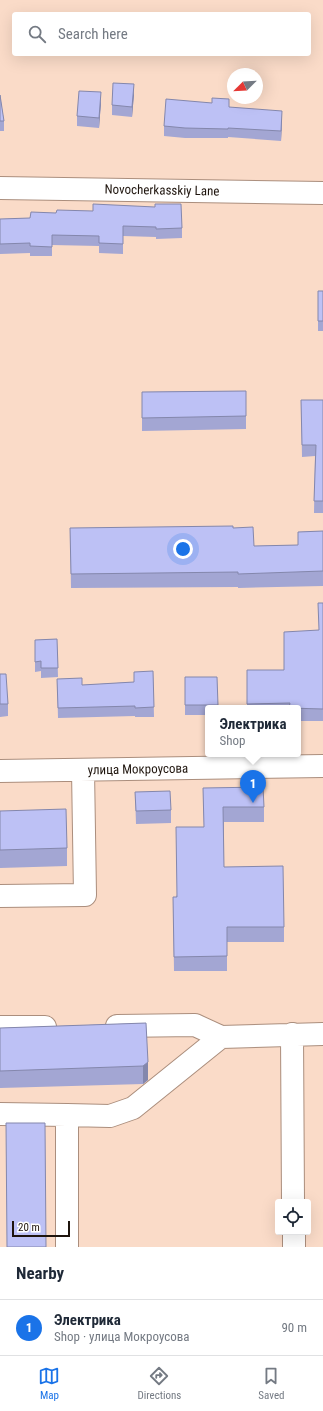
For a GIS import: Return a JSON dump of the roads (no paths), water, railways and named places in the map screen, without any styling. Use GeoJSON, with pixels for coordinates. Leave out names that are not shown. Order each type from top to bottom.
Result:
{"type":"FeatureCollection","features":[{"type":"Feature","properties":{"kind":"street","name":"Novocherkasskiy Lane"},"geometry":{"type":"LineString","coordinates":[[0,188],[323,193]]}},
{"type":"Feature","properties":{"kind":"street","name":"улица Мокроусова"},"geometry":{"type":"LineString","coordinates":[[0,771],[323,766]]}},
{"type":"Feature","properties":{"kind":"street"},"geometry":{"type":"LineString","coordinates":[[0,896],[85,895],[83,770]]}},
{"type":"Feature","properties":{"kind":"street"},"geometry":{"type":"LineString","coordinates":[[95,1027],[195,1025],[221,1037],[323,1034]]}},
{"type":"Feature","properties":{"kind":"street"},"geometry":{"type":"LineString","coordinates":[[0,1027],[65,1027]]}},
{"type":"Feature","properties":{"kind":"street"},"geometry":{"type":"LineString","coordinates":[[292,1034],[293,1199]]}},
{"type":"Feature","properties":{"kind":"street"},"geometry":{"type":"LineString","coordinates":[[0,1114],[110,1116],[133,1108],[221,1037]]}},
{"type":"Feature","properties":{"kind":"street"},"geometry":{"type":"LineString","coordinates":[[66,1115],[67,1247]]}},
{"type":"Feature","properties":{"kind":"street"},"geometry":{"type":"LineString","coordinates":[[294,1235],[294,1247]]}},
{"type":"Feature","properties":{"kind":"place","name":"Электрика"},"geometry":{"type":"Point","coordinates":[253,803]}}]}
